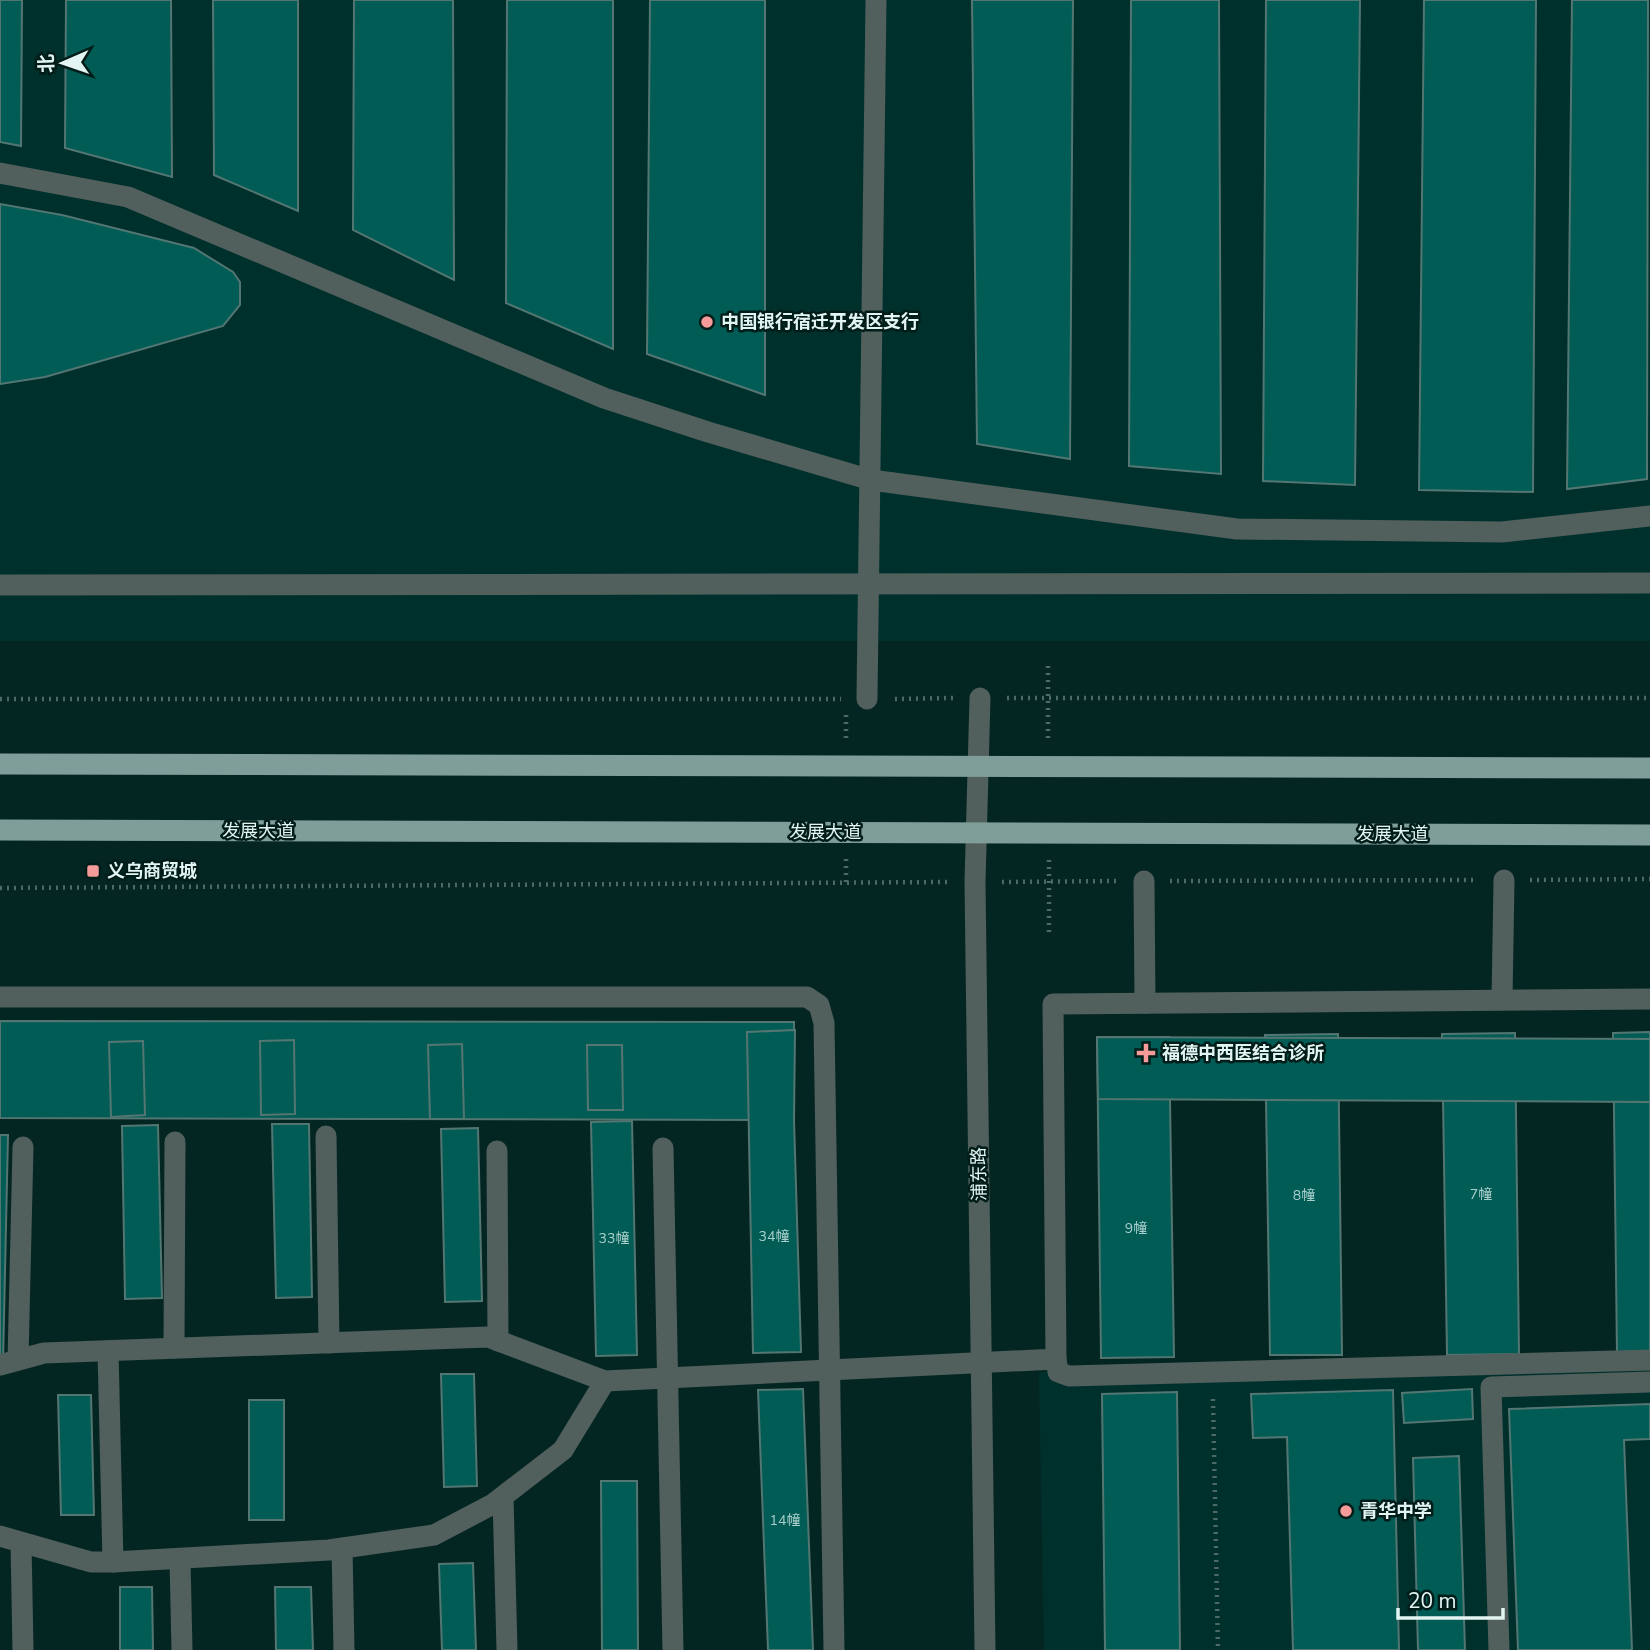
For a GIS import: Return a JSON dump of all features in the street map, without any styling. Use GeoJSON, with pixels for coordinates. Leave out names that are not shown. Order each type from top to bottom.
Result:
{"type":"FeatureCollection","features":[{"type":"Feature","properties":{"kind":"main road"},"geometry":{"type":"LineString","coordinates":[[0,764],[1650,768]]}},
{"type":"Feature","properties":{"kind":"main road","name":"发展大道"},"geometry":{"type":"LineString","coordinates":[[0,830],[1650,835]]}},
{"type":"Feature","properties":{"kind":"street"},"geometry":{"type":"LineString","coordinates":[[867,699],[876,0]]}},
{"type":"Feature","properties":{"kind":"street"},"geometry":{"type":"LineString","coordinates":[[0,173],[128,197],[604,398],[871,480],[1237,529],[1502,533],[1650,516]]}},
{"type":"Feature","properties":{"kind":"street"},"geometry":{"type":"LineString","coordinates":[[0,585],[1650,583]]}},
{"type":"Feature","properties":{"kind":"street","name":"浦东路"},"geometry":{"type":"LineString","coordinates":[[980,698],[975,882],[985,1650]]}},
{"type":"Feature","properties":{"kind":"street"},"geometry":{"type":"LineString","coordinates":[[1502,1000],[1504,880]]}},
{"type":"Feature","properties":{"kind":"street"},"geometry":{"type":"LineString","coordinates":[[1144,881],[1145,1003]]}},
{"type":"Feature","properties":{"kind":"street"},"geometry":{"type":"LineString","coordinates":[[0,997],[807,997],[819,1004],[824,1023],[834,1650]]}},
{"type":"Feature","properties":{"kind":"street"},"geometry":{"type":"LineString","coordinates":[[1650,999],[1053,1004],[1058,1373],[1069,1376],[1650,1360]]}},
{"type":"Feature","properties":{"kind":"street"},"geometry":{"type":"LineString","coordinates":[[326,1136],[329,1343]]}},
{"type":"Feature","properties":{"kind":"street"},"geometry":{"type":"LineString","coordinates":[[174,1348],[175,1142]]}},
{"type":"Feature","properties":{"kind":"street"},"geometry":{"type":"LineString","coordinates":[[23,1147],[9,1363],[44,1353],[488,1337],[605,1381],[1056,1359]]}},
{"type":"Feature","properties":{"kind":"street"},"geometry":{"type":"LineString","coordinates":[[663,1148],[673,1650]]}},
{"type":"Feature","properties":{"kind":"street"},"geometry":{"type":"LineString","coordinates":[[497,1151],[498,1341]]}},
{"type":"Feature","properties":{"kind":"street"},"geometry":{"type":"LineString","coordinates":[[108,1351],[113,1562]]}},
{"type":"Feature","properties":{"kind":"street"},"geometry":{"type":"LineString","coordinates":[[0,1536],[91,1562],[113,1562],[342,1548],[434,1535],[503,1497],[563,1450],[605,1381]]}},
{"type":"Feature","properties":{"kind":"street"},"geometry":{"type":"LineString","coordinates":[[1499,1650],[1491,1387],[1650,1382]]}},
{"type":"Feature","properties":{"kind":"street"},"geometry":{"type":"LineString","coordinates":[[503,1497],[507,1650]]}},
{"type":"Feature","properties":{"kind":"street"},"geometry":{"type":"LineString","coordinates":[[21,1543],[23,1650]]}},
{"type":"Feature","properties":{"kind":"street"},"geometry":{"type":"LineString","coordinates":[[342,1548],[344,1650]]}},
{"type":"Feature","properties":{"kind":"street"},"geometry":{"type":"LineString","coordinates":[[180,1560],[182,1650]]}},
{"type":"Feature","properties":{"kind":"path"},"geometry":{"type":"LineString","coordinates":[[1048,666],[1048,767]]}},
{"type":"Feature","properties":{"kind":"path"},"geometry":{"type":"LineString","coordinates":[[0,699],[1650,698]]}},
{"type":"Feature","properties":{"kind":"path"},"geometry":{"type":"LineString","coordinates":[[1049,832],[1049,932]]}},
{"type":"Feature","properties":{"kind":"path"},"geometry":{"type":"LineString","coordinates":[[0,888],[1650,879]]}},
{"type":"Feature","properties":{"kind":"path"},"geometry":{"type":"LineString","coordinates":[[1213,1389],[1218,1650]]}},
{"type":"Feature","properties":{"kind":"shaded area"},"geometry":{"type":"Polygon","coordinates":[[[0,0],[1650,0],[1650,641],[0,641],[0,0]]]}},
{"type":"Feature","properties":{"kind":"shaded area","name":"青华中学"},"geometry":{"type":"Polygon","coordinates":[[[1650,1355],[1650,1650],[1044,1650],[1039,1372],[1650,1355]]]}},
{"type":"Feature","properties":{"kind":"building"},"geometry":{"type":"Polygon","coordinates":[[[0,0],[22,0],[21,146],[0,142],[0,0]]]}},
{"type":"Feature","properties":{"kind":"building"},"geometry":{"type":"Polygon","coordinates":[[[66,0],[171,0],[172,177],[65,148],[66,0]]]}},
{"type":"Feature","properties":{"kind":"building"},"geometry":{"type":"Polygon","coordinates":[[[213,0],[298,0],[298,211],[214,175],[213,0]]]}},
{"type":"Feature","properties":{"kind":"building"},"geometry":{"type":"Polygon","coordinates":[[[354,0],[453,0],[454,280],[353,230],[354,0]]]}},
{"type":"Feature","properties":{"kind":"building"},"geometry":{"type":"Polygon","coordinates":[[[507,0],[613,0],[613,349],[506,303],[507,0]]]}},
{"type":"Feature","properties":{"kind":"building"},"geometry":{"type":"Polygon","coordinates":[[[650,0],[765,0],[765,395],[647,354],[650,0]]]}},
{"type":"Feature","properties":{"kind":"building"},"geometry":{"type":"Polygon","coordinates":[[[972,0],[1073,0],[1070,459],[977,444],[972,0]]]}},
{"type":"Feature","properties":{"kind":"building"},"geometry":{"type":"Polygon","coordinates":[[[1131,0],[1219,0],[1221,474],[1129,466],[1131,0]]]}},
{"type":"Feature","properties":{"kind":"building"},"geometry":{"type":"Polygon","coordinates":[[[1266,0],[1360,0],[1355,485],[1263,481],[1266,0]]]}},
{"type":"Feature","properties":{"kind":"building"},"geometry":{"type":"Polygon","coordinates":[[[1424,0],[1536,0],[1533,492],[1419,490],[1424,0]]]}},
{"type":"Feature","properties":{"kind":"building"},"geometry":{"type":"Polygon","coordinates":[[[1572,0],[1648,0],[1647,479],[1567,489],[1572,0]]]}},
{"type":"Feature","properties":{"kind":"building"},"geometry":{"type":"Polygon","coordinates":[[[0,204],[62,215],[194,248],[233,272],[240,282],[240,305],[223,326],[45,377],[0,384],[0,204]]]}},
{"type":"Feature","properties":{"kind":"building"},"geometry":{"type":"Polygon","coordinates":[[[0,1021],[794,1022],[794,1120],[0,1118],[0,1021]]]}},
{"type":"Feature","properties":{"kind":"building"},"geometry":{"type":"Polygon","coordinates":[[[795,1030],[794,1120],[801,1352],[753,1353],[747,1032],[795,1030]]]}},
{"type":"Feature","properties":{"kind":"building"},"geometry":{"type":"Polygon","coordinates":[[[1650,1032],[1650,1353],[1617,1353],[1613,1033],[1650,1032]]]}},
{"type":"Feature","properties":{"kind":"building"},"geometry":{"type":"Polygon","coordinates":[[[1515,1033],[1519,1354],[1447,1355],[1442,1034],[1515,1033]]]}},
{"type":"Feature","properties":{"kind":"building"},"geometry":{"type":"Polygon","coordinates":[[[1338,1034],[1342,1355],[1270,1355],[1265,1035],[1338,1034]]]}},
{"type":"Feature","properties":{"kind":"building"},"geometry":{"type":"Polygon","coordinates":[[[1097,1037],[1169,1037],[1174,1357],[1101,1358],[1097,1037]]]}},
{"type":"Feature","properties":{"kind":"building"},"geometry":{"type":"Polygon","coordinates":[[[1097,1037],[1650,1039],[1650,1102],[1098,1099],[1097,1037]]]}},
{"type":"Feature","properties":{"kind":"building"},"geometry":{"type":"Polygon","coordinates":[[[294,1040],[295,1114],[261,1115],[260,1041],[294,1040]]]}},
{"type":"Feature","properties":{"kind":"building"},"geometry":{"type":"Polygon","coordinates":[[[143,1041],[145,1115],[111,1117],[109,1042],[143,1041]]]}},
{"type":"Feature","properties":{"kind":"building"},"geometry":{"type":"Polygon","coordinates":[[[462,1044],[464,1119],[430,1119],[428,1045],[462,1044]]]}},
{"type":"Feature","properties":{"kind":"building"},"geometry":{"type":"Polygon","coordinates":[[[587,1045],[622,1045],[623,1110],[588,1110],[587,1045]]]}},
{"type":"Feature","properties":{"kind":"building"},"geometry":{"type":"Polygon","coordinates":[[[632,1121],[637,1355],[596,1356],[591,1122],[632,1121]]]}},
{"type":"Feature","properties":{"kind":"building"},"geometry":{"type":"Polygon","coordinates":[[[272,1124],[309,1124],[312,1297],[276,1298],[272,1124]]]}},
{"type":"Feature","properties":{"kind":"building"},"geometry":{"type":"Polygon","coordinates":[[[158,1125],[162,1298],[125,1299],[122,1126],[158,1125]]]}},
{"type":"Feature","properties":{"kind":"building"},"geometry":{"type":"Polygon","coordinates":[[[478,1128],[482,1301],[445,1302],[441,1129],[478,1128]]]}},
{"type":"Feature","properties":{"kind":"building"},"geometry":{"type":"Polygon","coordinates":[[[0,1135],[8,1135],[3,1363],[0,1362],[0,1135]]]}},
{"type":"Feature","properties":{"kind":"building"},"geometry":{"type":"Polygon","coordinates":[[[441,1374],[474,1374],[477,1486],[444,1487],[441,1374]]]}},
{"type":"Feature","properties":{"kind":"building"},"geometry":{"type":"Polygon","coordinates":[[[803,1389],[813,1650],[768,1650],[758,1390],[803,1389]]]}},
{"type":"Feature","properties":{"kind":"building"},"geometry":{"type":"Polygon","coordinates":[[[1472,1389],[1473,1419],[1404,1423],[1402,1393],[1472,1389]]]}},
{"type":"Feature","properties":{"kind":"building"},"geometry":{"type":"Polygon","coordinates":[[[1393,1390],[1399,1650],[1293,1650],[1287,1437],[1253,1438],[1251,1394],[1393,1390]]]}},
{"type":"Feature","properties":{"kind":"building"},"geometry":{"type":"Polygon","coordinates":[[[1177,1392],[1180,1650],[1105,1650],[1102,1394],[1177,1392]]]}},
{"type":"Feature","properties":{"kind":"building"},"geometry":{"type":"Polygon","coordinates":[[[58,1395],[91,1395],[94,1515],[61,1515],[58,1395]]]}},
{"type":"Feature","properties":{"kind":"building"},"geometry":{"type":"Polygon","coordinates":[[[249,1400],[284,1400],[284,1520],[249,1520],[249,1400]]]}},
{"type":"Feature","properties":{"kind":"building"},"geometry":{"type":"Polygon","coordinates":[[[1650,1404],[1650,1439],[1624,1440],[1632,1650],[1518,1650],[1509,1409],[1650,1404]]]}},
{"type":"Feature","properties":{"kind":"building"},"geometry":{"type":"Polygon","coordinates":[[[1459,1456],[1465,1650],[1418,1650],[1413,1458],[1459,1456]]]}},
{"type":"Feature","properties":{"kind":"building"},"geometry":{"type":"Polygon","coordinates":[[[601,1481],[637,1481],[638,1650],[602,1650],[601,1481]]]}},
{"type":"Feature","properties":{"kind":"building"},"geometry":{"type":"Polygon","coordinates":[[[473,1563],[476,1650],[442,1650],[439,1564],[473,1563]]]}},
{"type":"Feature","properties":{"kind":"building"},"geometry":{"type":"Polygon","coordinates":[[[120,1587],[152,1587],[153,1650],[120,1650],[120,1587]]]}},
{"type":"Feature","properties":{"kind":"building"},"geometry":{"type":"Polygon","coordinates":[[[275,1587],[311,1587],[313,1650],[276,1650],[275,1587]]]}},
{"type":"Feature","properties":{"kind":"place","name":"中国银行宿迁开发区支行"},"geometry":{"type":"Point","coordinates":[707,322]}},
{"type":"Feature","properties":{"kind":"place","name":"义乌商贸城"},"geometry":{"type":"Point","coordinates":[93,871]}},
{"type":"Feature","properties":{"kind":"place","name":"福德中西医结合诊所"},"geometry":{"type":"Point","coordinates":[1146,1053]}},
{"type":"Feature","properties":{"kind":"place","name":"青华中学"},"geometry":{"type":"Point","coordinates":[1346,1511]}}]}
